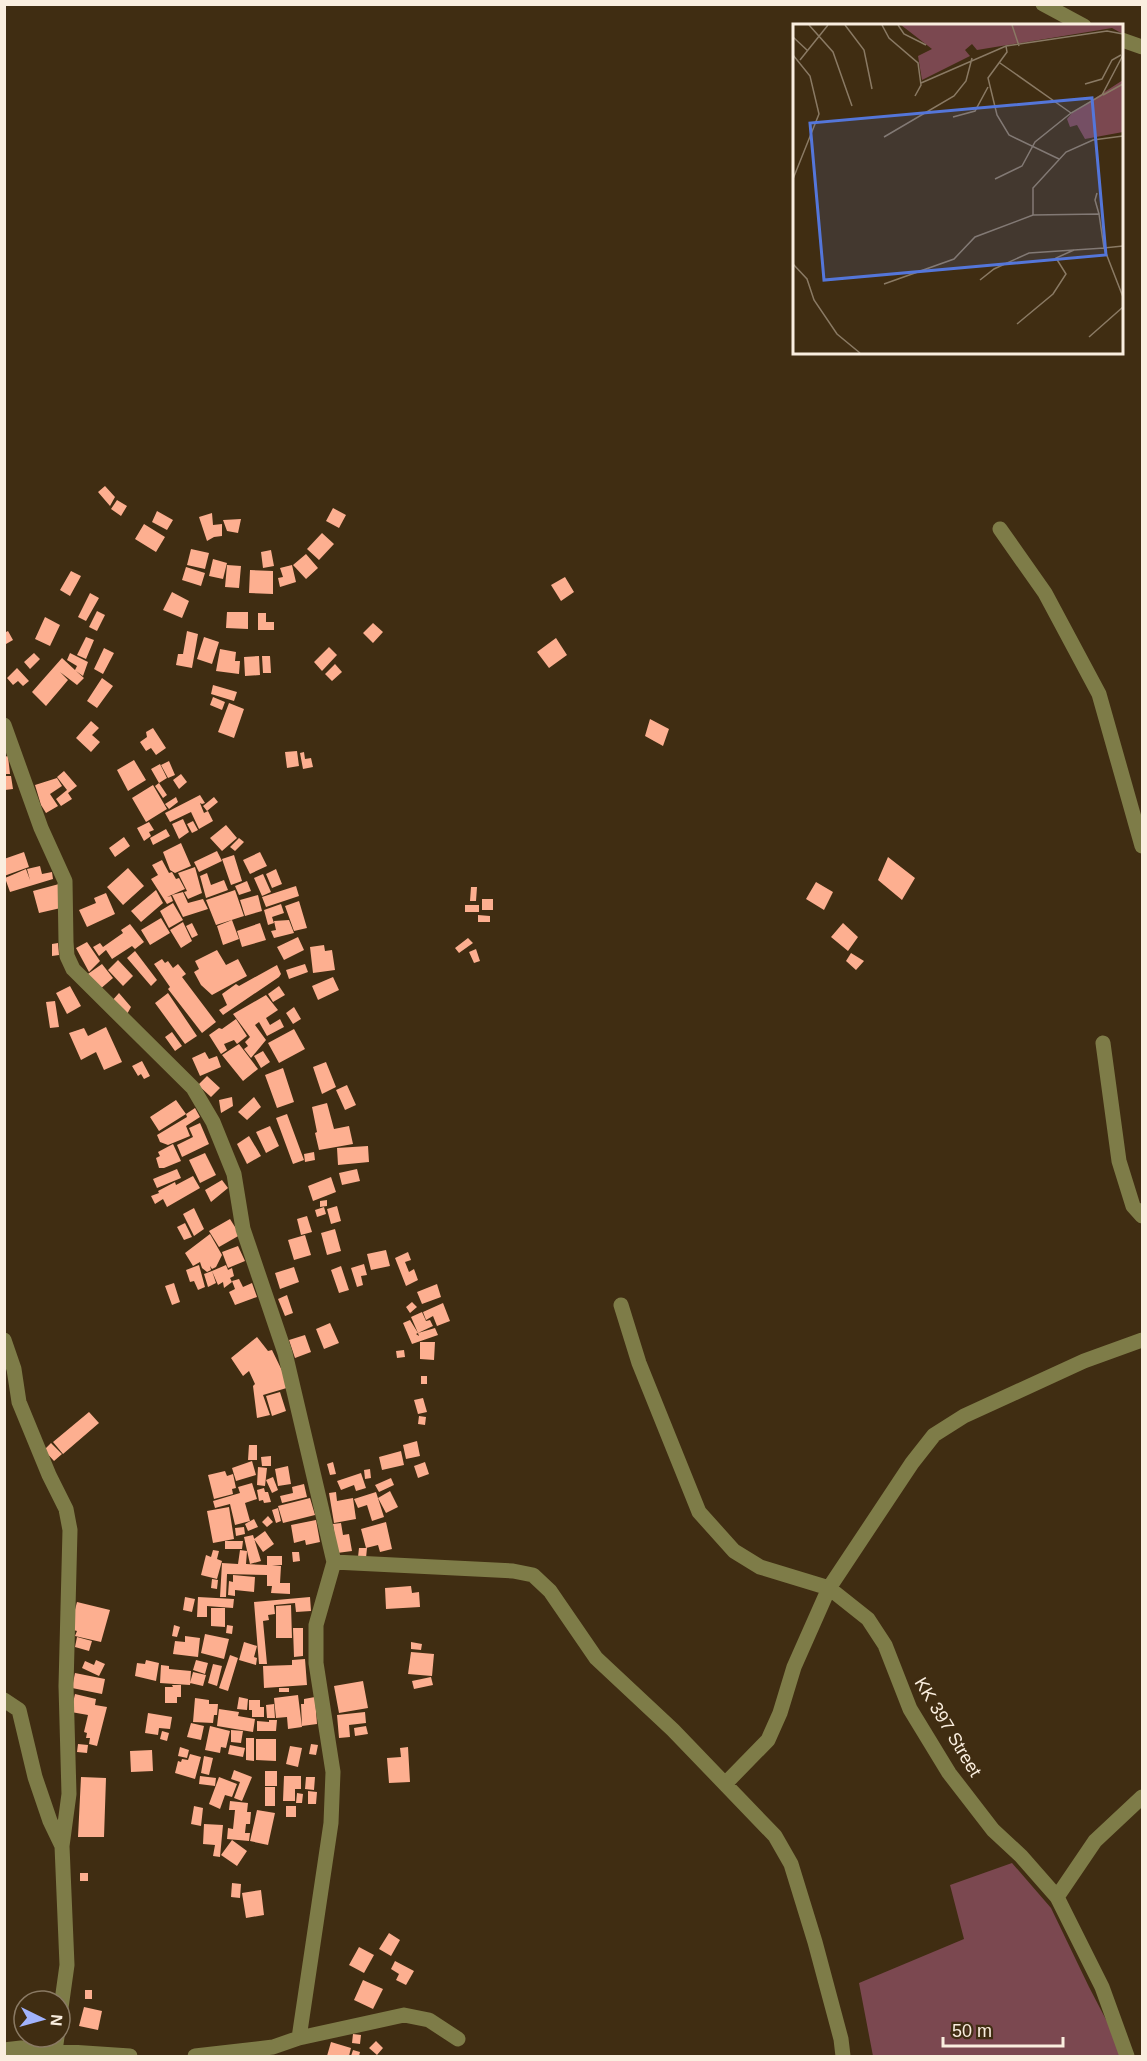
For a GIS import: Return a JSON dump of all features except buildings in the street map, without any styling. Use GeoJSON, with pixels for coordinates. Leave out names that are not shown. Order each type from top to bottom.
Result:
{"type":"FeatureCollection","features":[{"type":"Feature","properties":{"kind":"street"},"geometry":{"type":"LineString","coordinates":[[1043,4],[1080,24]]}},
{"type":"Feature","properties":{"kind":"street"},"geometry":{"type":"LineString","coordinates":[[1123,40],[1143,47]]}},
{"type":"Feature","properties":{"kind":"street"},"geometry":{"type":"LineString","coordinates":[[1000,529],[1045,592],[1099,694],[1143,846]]}},
{"type":"Feature","properties":{"kind":"street"},"geometry":{"type":"LineString","coordinates":[[4,725],[41,828],[65,881],[66,949],[73,969],[194,1088],[213,1122],[230,1162],[243,1229],[285,1353],[334,1562],[316,1625],[316,1663],[333,1772],[331,1823],[299,2038]]}},
{"type":"Feature","properties":{"kind":"street"},"geometry":{"type":"LineString","coordinates":[[1103,1043],[1119,1161],[1133,1206],[1143,1216]]}},
{"type":"Feature","properties":{"kind":"street","name":"KK 397 Street"},"geometry":{"type":"LineString","coordinates":[[621,1305],[639,1363],[699,1512],[734,1551],[760,1567],[829,1588],[868,1619],[885,1645],[910,1709],[949,1773],[993,1830],[1021,1856],[1057,1897],[1102,1987],[1127,2056]]}},
{"type":"Feature","properties":{"kind":"street"},"geometry":{"type":"LineString","coordinates":[[4,1340],[14,1369],[18,1402],[48,1475],[66,1509],[70,1530],[66,1686],[69,1794],[62,1846],[67,1965],[64,1989]]}},
{"type":"Feature","properties":{"kind":"street"},"geometry":{"type":"LineString","coordinates":[[726,1783],[768,1740],[780,1713],[794,1667],[829,1588],[912,1462],[934,1435],[964,1416],[1084,1361],[1143,1340]]}},
{"type":"Feature","properties":{"kind":"street"},"geometry":{"type":"LineString","coordinates":[[334,1562],[513,1571],[533,1575],[550,1591],[596,1658],[726,1783],[775,1836],[791,1864],[816,1942],[841,2039],[843,2056]]}},
{"type":"Feature","properties":{"kind":"street"},"geometry":{"type":"LineString","coordinates":[[4,1700],[19,1710],[26,1731],[35,1777],[50,1821],[62,1846]]}},
{"type":"Feature","properties":{"kind":"street"},"geometry":{"type":"LineString","coordinates":[[1057,1897],[1095,1841],[1143,1797]]}},
{"type":"Feature","properties":{"kind":"street"},"geometry":{"type":"LineString","coordinates":[[195,2056],[273,2047],[299,2038],[404,2015],[429,2020],[458,2039]]}},
{"type":"Feature","properties":{"kind":"street"},"geometry":{"type":"LineString","coordinates":[[65,2049],[130,2056]]}},
{"type":"Feature","properties":{"kind":"shaded area"},"geometry":{"type":"Polygon","coordinates":[[[1012,1863],[1051,1908],[1125,2056],[873,2056],[859,1983],[964,1939],[950,1885],[1012,1863]]]}}]}
